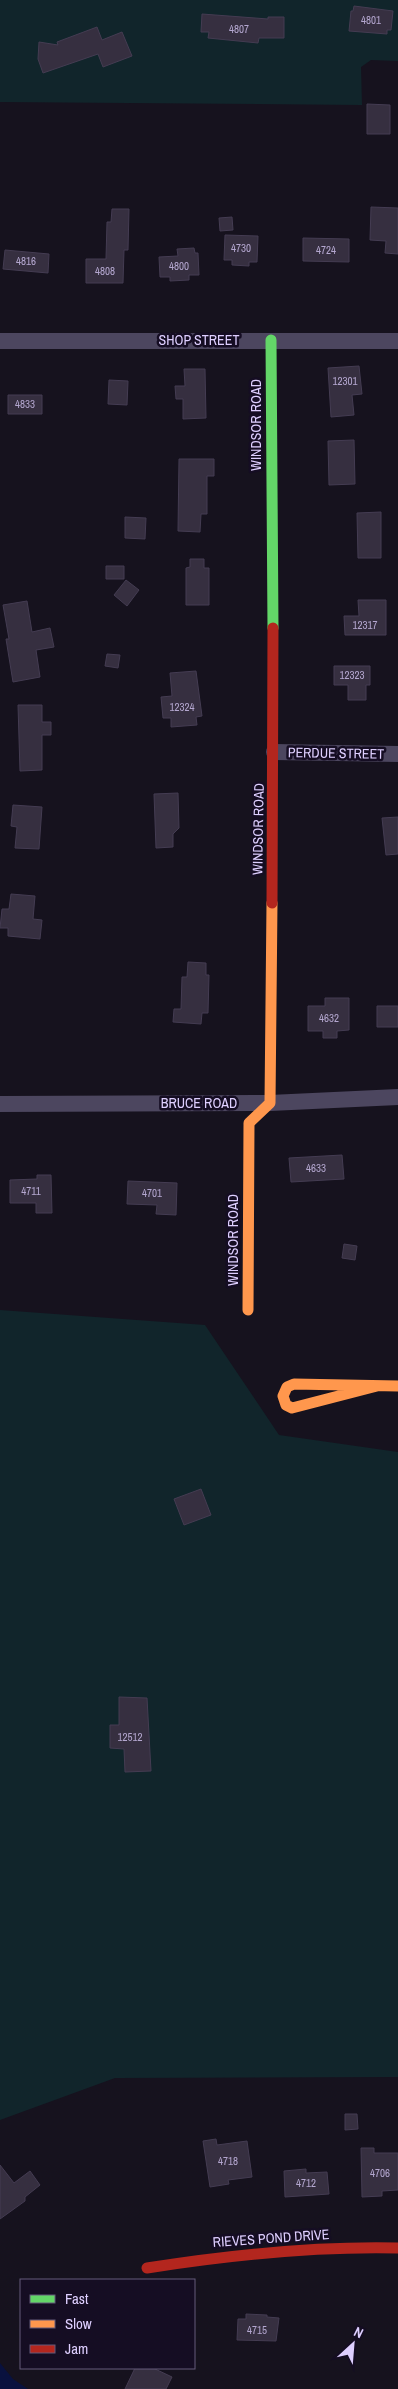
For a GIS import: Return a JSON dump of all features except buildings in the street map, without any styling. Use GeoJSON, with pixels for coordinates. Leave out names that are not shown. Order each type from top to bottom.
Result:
{"type":"FeatureCollection","features":[{"type":"Feature","properties":{"kind":"street","name":"WINDSOR ROAD"},"geometry":{"type":"LineString","coordinates":[[248,1310],[249,1123],[270,1103],[274,752],[271,340]]}},
{"type":"Feature","properties":{"kind":"street","name":"SHOP STREET"},"geometry":{"type":"LineString","coordinates":[[0,341],[398,341]]}},
{"type":"Feature","properties":{"kind":"street","name":"PERDUE STREET"},"geometry":{"type":"LineString","coordinates":[[274,752],[398,754]]}},
{"type":"Feature","properties":{"kind":"street","name":"BRUCE ROAD"},"geometry":{"type":"LineString","coordinates":[[0,1104],[270,1103],[398,1097]]}},
{"type":"Feature","properties":{"kind":"street"},"geometry":{"type":"LineString","coordinates":[[377,1386],[292,1408],[286,1405],[283,1396],[287,1387],[294,1384],[398,1386]]}},
{"type":"Feature","properties":{"kind":"street","name":"RIEVES POND DRIVE"},"geometry":{"type":"LineString","coordinates":[[147,2268],[205,2258],[287,2251],[398,2248]]}},
{"type":"Feature","properties":{"kind":"shaded area"},"geometry":{"type":"Polygon","coordinates":[[[0,0],[398,0],[398,61],[371,60],[361,67],[362,105],[0,102],[0,0]]]}},
{"type":"Feature","properties":{"kind":"shaded area"},"geometry":{"type":"Polygon","coordinates":[[[0,1310],[205,1325],[279,1435],[398,1452],[398,2077],[115,2078],[0,2120],[0,1310]]]}},
{"type":"Feature","properties":{"kind":"shaded area"},"geometry":{"type":"Polygon","coordinates":[[[0,2363],[13,2379],[28,2389],[0,2389],[0,2363]]]}},
{"type":"Feature","properties":{"kind":"traffic: fast"},"geometry":{"type":"LineString","coordinates":[[271,340],[273,628]]}},
{"type":"Feature","properties":{"kind":"traffic: slow"},"geometry":{"type":"LineString","coordinates":[[248,1310],[249,1123],[270,1103],[272,903]]}},
{"type":"Feature","properties":{"kind":"traffic: slow"},"geometry":{"type":"LineString","coordinates":[[377,1386],[292,1408],[286,1405],[283,1396],[287,1387],[294,1384],[398,1386]]}},
{"type":"Feature","properties":{"kind":"traffic: jam"},"geometry":{"type":"LineString","coordinates":[[272,903],[273,628]]}},
{"type":"Feature","properties":{"kind":"traffic: jam"},"geometry":{"type":"LineString","coordinates":[[147,2268],[272,2252],[335,2248],[398,2248]]}}]}
